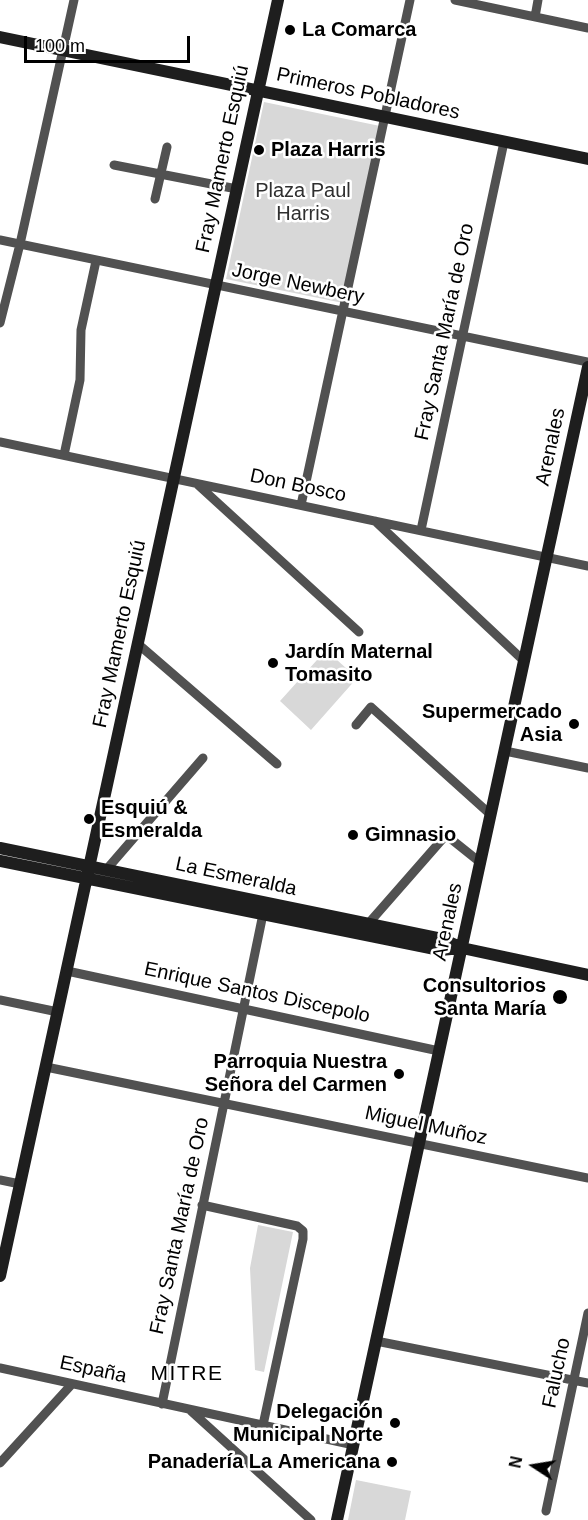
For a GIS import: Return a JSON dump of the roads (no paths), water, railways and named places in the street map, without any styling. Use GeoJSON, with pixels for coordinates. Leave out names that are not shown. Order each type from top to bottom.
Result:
{"type":"FeatureCollection","features":[{"type":"Feature","properties":{"kind":"street"},"geometry":{"type":"LineString","coordinates":[[0,323],[20,244],[74,0]]}},
{"type":"Feature","properties":{"kind":"street","name":"Fray Mamerto Esquiú"},"geometry":{"type":"LineString","coordinates":[[0,1276],[237,189],[276,0]]}},
{"type":"Feature","properties":{"kind":"street"},"geometry":{"type":"LineString","coordinates":[[301,505],[410,0]]}},
{"type":"Feature","properties":{"kind":"street"},"geometry":{"type":"LineString","coordinates":[[455,0],[588,28]]}},
{"type":"Feature","properties":{"kind":"street"},"geometry":{"type":"LineString","coordinates":[[535,16],[538,0]]}},
{"type":"Feature","properties":{"kind":"street","name":"Primeros Pobladores"},"geometry":{"type":"LineString","coordinates":[[0,37],[588,159]]}},
{"type":"Feature","properties":{"kind":"street","name":"Fray Santa María de Oro"},"geometry":{"type":"LineString","coordinates":[[422,530],[504,142]]}},
{"type":"Feature","properties":{"kind":"street"},"geometry":{"type":"LineString","coordinates":[[155,199],[167,147]]}},
{"type":"Feature","properties":{"kind":"street"},"geometry":{"type":"LineString","coordinates":[[114,165],[237,189]]}},
{"type":"Feature","properties":{"kind":"street","name":"Jorge Newbery"},"geometry":{"type":"LineString","coordinates":[[0,240],[588,364]]}},
{"type":"Feature","properties":{"kind":"street"},"geometry":{"type":"LineString","coordinates":[[64,455],[80,380],[81,330],[96,261]]}},
{"type":"Feature","properties":{"kind":"street","name":"Arenales"},"geometry":{"type":"LineString","coordinates":[[338,1520],[588,364]]}},
{"type":"Feature","properties":{"kind":"street","name":"Don Bosco"},"geometry":{"type":"LineString","coordinates":[[0,442],[588,566]]}},
{"type":"Feature","properties":{"kind":"street"},"geometry":{"type":"LineString","coordinates":[[195,483],[359,632]]}},
{"type":"Feature","properties":{"kind":"street"},"geometry":{"type":"LineString","coordinates":[[375,521],[524,661]]}},
{"type":"Feature","properties":{"kind":"street"},"geometry":{"type":"LineString","coordinates":[[138,644],[277,764]]}},
{"type":"Feature","properties":{"kind":"street"},"geometry":{"type":"LineString","coordinates":[[356,725],[371,707],[491,815]]}},
{"type":"Feature","properties":{"kind":"street"},"geometry":{"type":"LineString","coordinates":[[505,751],[588,768]]}},
{"type":"Feature","properties":{"kind":"street"},"geometry":{"type":"LineString","coordinates":[[105,870],[203,758]]}},
{"type":"Feature","properties":{"kind":"street"},"geometry":{"type":"LineString","coordinates":[[368,924],[446,835],[481,863]]}},
{"type":"Feature","properties":{"kind":"street","name":"La Esmeralda"},"geometry":{"type":"LineString","coordinates":[[0,848],[89,873],[263,914],[440,950],[462,948]]}},
{"type":"Feature","properties":{"kind":"street","name":"La Esmeralda"},"geometry":{"type":"LineString","coordinates":[[0,861],[89,873],[105,870],[442,939],[462,948],[588,975]]}},
{"type":"Feature","properties":{"kind":"street","name":"Fray Santa María de Oro"},"geometry":{"type":"LineString","coordinates":[[162,1404],[263,914]]}},
{"type":"Feature","properties":{"kind":"street","name":"Enrique Santos Discepolo"},"geometry":{"type":"LineString","coordinates":[[67,971],[439,1051]]}},
{"type":"Feature","properties":{"kind":"street"},"geometry":{"type":"LineString","coordinates":[[0,1000],[58,1012]]}},
{"type":"Feature","properties":{"kind":"street","name":"Miguel Muñoz"},"geometry":{"type":"LineString","coordinates":[[46,1066],[588,1178]]}},
{"type":"Feature","properties":{"kind":"street"},"geometry":{"type":"LineString","coordinates":[[0,1180],[20,1184]]}},
{"type":"Feature","properties":{"kind":"street"},"geometry":{"type":"LineString","coordinates":[[202,1205],[297,1226],[303,1231],[263,1425]]}},
{"type":"Feature","properties":{"kind":"street","name":"Falucho"},"geometry":{"type":"LineString","coordinates":[[546,1510],[588,1313]]}},
{"type":"Feature","properties":{"kind":"street"},"geometry":{"type":"LineString","coordinates":[[376,1341],[588,1383]]}},
{"type":"Feature","properties":{"kind":"street","name":"España"},"geometry":{"type":"LineString","coordinates":[[0,1368],[354,1445]]}},
{"type":"Feature","properties":{"kind":"street"},"geometry":{"type":"LineString","coordinates":[[0,1463],[72,1384]]}},
{"type":"Feature","properties":{"kind":"street"},"geometry":{"type":"LineString","coordinates":[[189,1409],[311,1520]]}},
{"type":"Feature","properties":{"kind":"place","name":"La Comarca"},"geometry":{"type":"Point","coordinates":[290,30]}},
{"type":"Feature","properties":{"kind":"place","name":"Plaza Harris"},"geometry":{"type":"Point","coordinates":[259,150]}},
{"type":"Feature","properties":{"kind":"place","name":"Jardín Maternal Tomasito"},"geometry":{"type":"Point","coordinates":[273,663]}},
{"type":"Feature","properties":{"kind":"place","name":"Supermercado Asia"},"geometry":{"type":"Point","coordinates":[574,724]}},
{"type":"Feature","properties":{"kind":"place","name":"Esquiú & Esmeralda"},"geometry":{"type":"Point","coordinates":[89,819]}},
{"type":"Feature","properties":{"kind":"place","name":"Gimnasio"},"geometry":{"type":"Point","coordinates":[353,835]}},
{"type":"Feature","properties":{"kind":"place","name":"Consultorios Santa María"},"geometry":{"type":"Point","coordinates":[560,997]}},
{"type":"Feature","properties":{"kind":"place","name":"Parroquia Nuestra Señora del Carmen"},"geometry":{"type":"Point","coordinates":[399,1074]}},
{"type":"Feature","properties":{"kind":"place","name":"Delegación Municipal Norte"},"geometry":{"type":"Point","coordinates":[395,1423]}},
{"type":"Feature","properties":{"kind":"place","name":"Panadería La Americana"},"geometry":{"type":"Point","coordinates":[392,1462]}},
{"type":"Feature","properties":{"kind":"district","name":"MITRE"},"geometry":{"type":"Point","coordinates":[187,1374]}},
{"type":"Feature","properties":{"kind":"park label","name":"Plaza Paul Harris"},"geometry":{"type":"Point","coordinates":[303,202]}}]}
